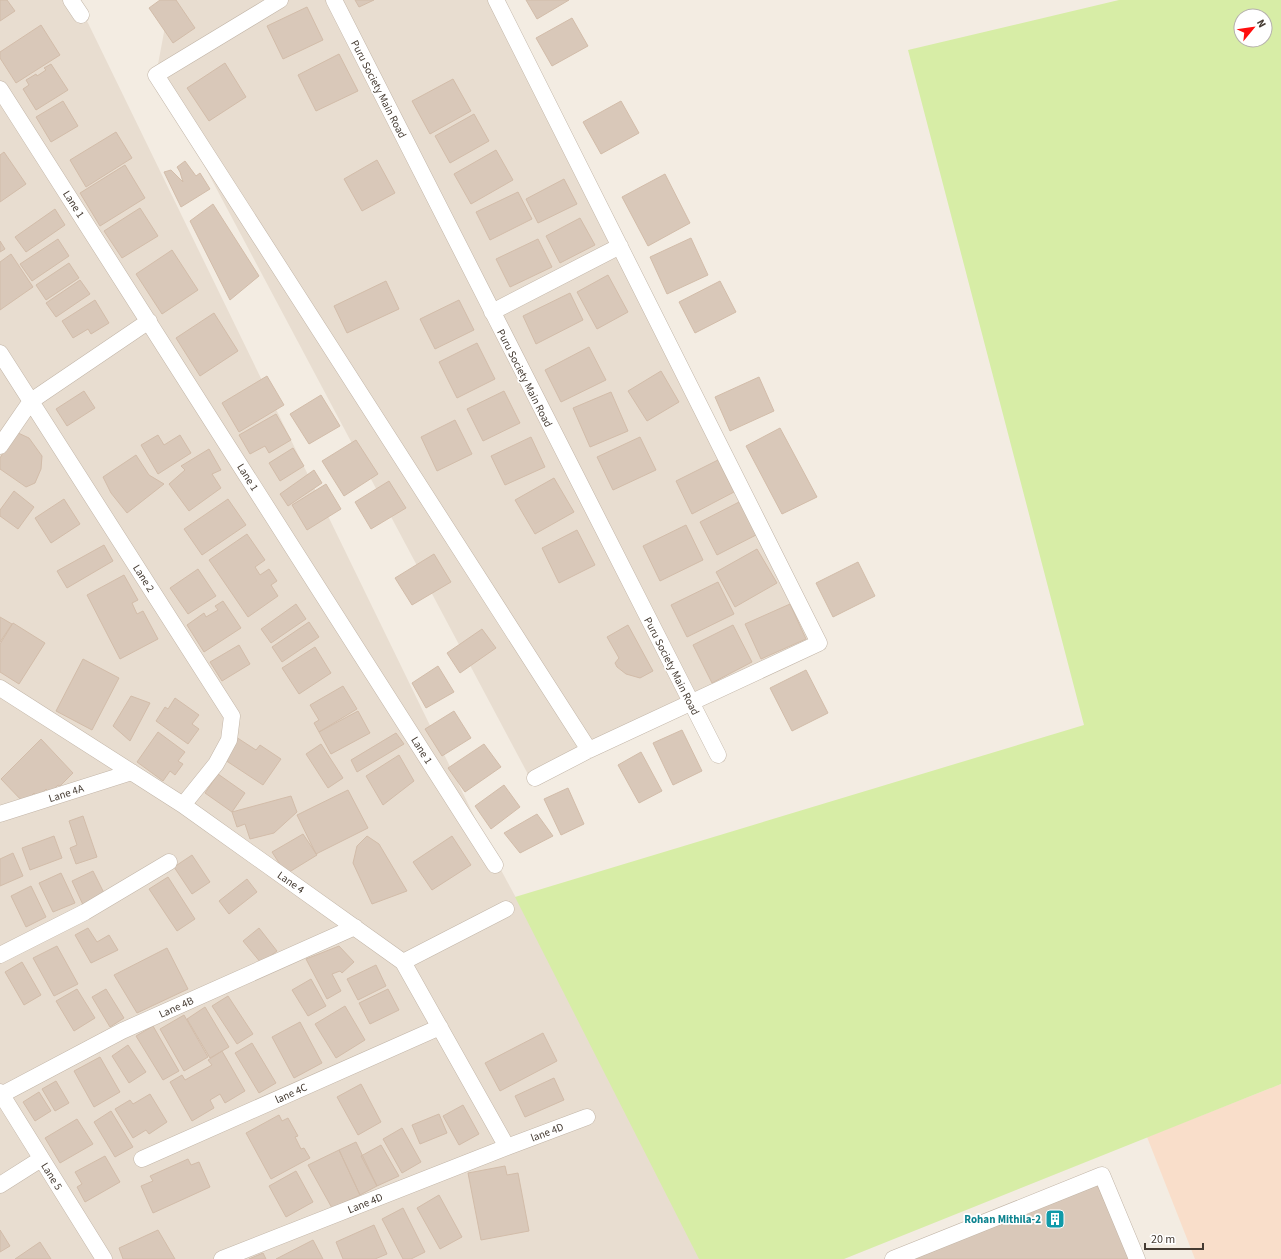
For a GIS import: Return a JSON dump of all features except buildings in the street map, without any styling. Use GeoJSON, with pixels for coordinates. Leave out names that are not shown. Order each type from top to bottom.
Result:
{"type":"FeatureCollection","features":[{"type":"Feature","properties":{"kind":"street"},"geometry":{"type":"LineString","coordinates":[[71,0],[81,15]]}},
{"type":"Feature","properties":{"kind":"street"},"geometry":{"type":"LineString","coordinates":[[280,0],[156,75],[589,750]]}},
{"type":"Feature","properties":{"kind":"street","name":"Puru Society Main Road"},"geometry":{"type":"LineString","coordinates":[[334,0],[718,755]]}},
{"type":"Feature","properties":{"kind":"street"},"geometry":{"type":"LineString","coordinates":[[496,0],[819,643],[589,750],[535,778]]}},
{"type":"Feature","properties":{"kind":"street","name":"Lane 1"},"geometry":{"type":"LineString","coordinates":[[0,89],[495,865]]}},
{"type":"Feature","properties":{"kind":"street"},"geometry":{"type":"LineString","coordinates":[[492,312],[620,246]]}},
{"type":"Feature","properties":{"kind":"street"},"geometry":{"type":"LineString","coordinates":[[0,446],[31,401],[149,321]]}},
{"type":"Feature","properties":{"kind":"street","name":"Lane 2"},"geometry":{"type":"LineString","coordinates":[[0,352],[232,716],[229,740],[216,764],[183,805]]}},
{"type":"Feature","properties":{"kind":"street","name":"Lane 4"},"geometry":{"type":"LineString","coordinates":[[0,688],[183,805],[403,962],[507,1147]]}},
{"type":"Feature","properties":{"kind":"street","name":"Lane 4A"},"geometry":{"type":"LineString","coordinates":[[0,814],[132,772]]}},
{"type":"Feature","properties":{"kind":"street"},"geometry":{"type":"LineString","coordinates":[[0,955],[85,912],[168,862]]}},
{"type":"Feature","properties":{"kind":"street"},"geometry":{"type":"LineString","coordinates":[[403,962],[506,910]]}},
{"type":"Feature","properties":{"kind":"street","name":"Lane 4B"},"geometry":{"type":"LineString","coordinates":[[1,1094],[122,1031],[355,927]]}},
{"type":"Feature","properties":{"kind":"street","name":"lane 4C"},"geometry":{"type":"LineString","coordinates":[[142,1159],[440,1027]]}},
{"type":"Feature","properties":{"kind":"street","name":"Lane 5"},"geometry":{"type":"LineString","coordinates":[[1,1094],[101,1258]]}},
{"type":"Feature","properties":{"kind":"street","name":"lane 4D"},"geometry":{"type":"LineString","coordinates":[[507,1147],[587,1116]]}},
{"type":"Feature","properties":{"kind":"street","name":"Lane 4D"},"geometry":{"type":"LineString","coordinates":[[222,1259],[507,1147]]}},
{"type":"Feature","properties":{"kind":"street"},"geometry":{"type":"LineString","coordinates":[[0,1185],[41,1158]]}},
{"type":"Feature","properties":{"kind":"street"},"geometry":{"type":"LineString","coordinates":[[893,1259],[1102,1175],[1137,1259]]}},
{"type":"Feature","properties":{"kind":"shaded area"},"geometry":{"type":"Polygon","coordinates":[[[0,0],[73,0],[88,23],[495,859],[628,1105],[701,1259],[0,1259],[0,0]]]}},
{"type":"Feature","properties":{"kind":"shaded area"},"geometry":{"type":"Polygon","coordinates":[[[170,0],[498,0],[819,643],[530,778],[156,75],[170,0]]]}},
{"type":"Feature","properties":{"kind":"shaded area"},"geometry":{"type":"Polygon","coordinates":[[[1281,1084],[1281,1259],[1195,1259],[1147,1137],[1281,1084]]]}},
{"type":"Feature","properties":{"kind":"green space"},"geometry":{"type":"Polygon","coordinates":[[[1119,0],[1281,0],[1281,1084],[844,1259],[699,1259],[515,897],[1084,725],[908,50],[1119,0]]]}},
{"type":"Feature","properties":{"kind":"place","name":"Rohan Mithila-2"},"geometry":{"type":"Point","coordinates":[1055,1219]}}]}
